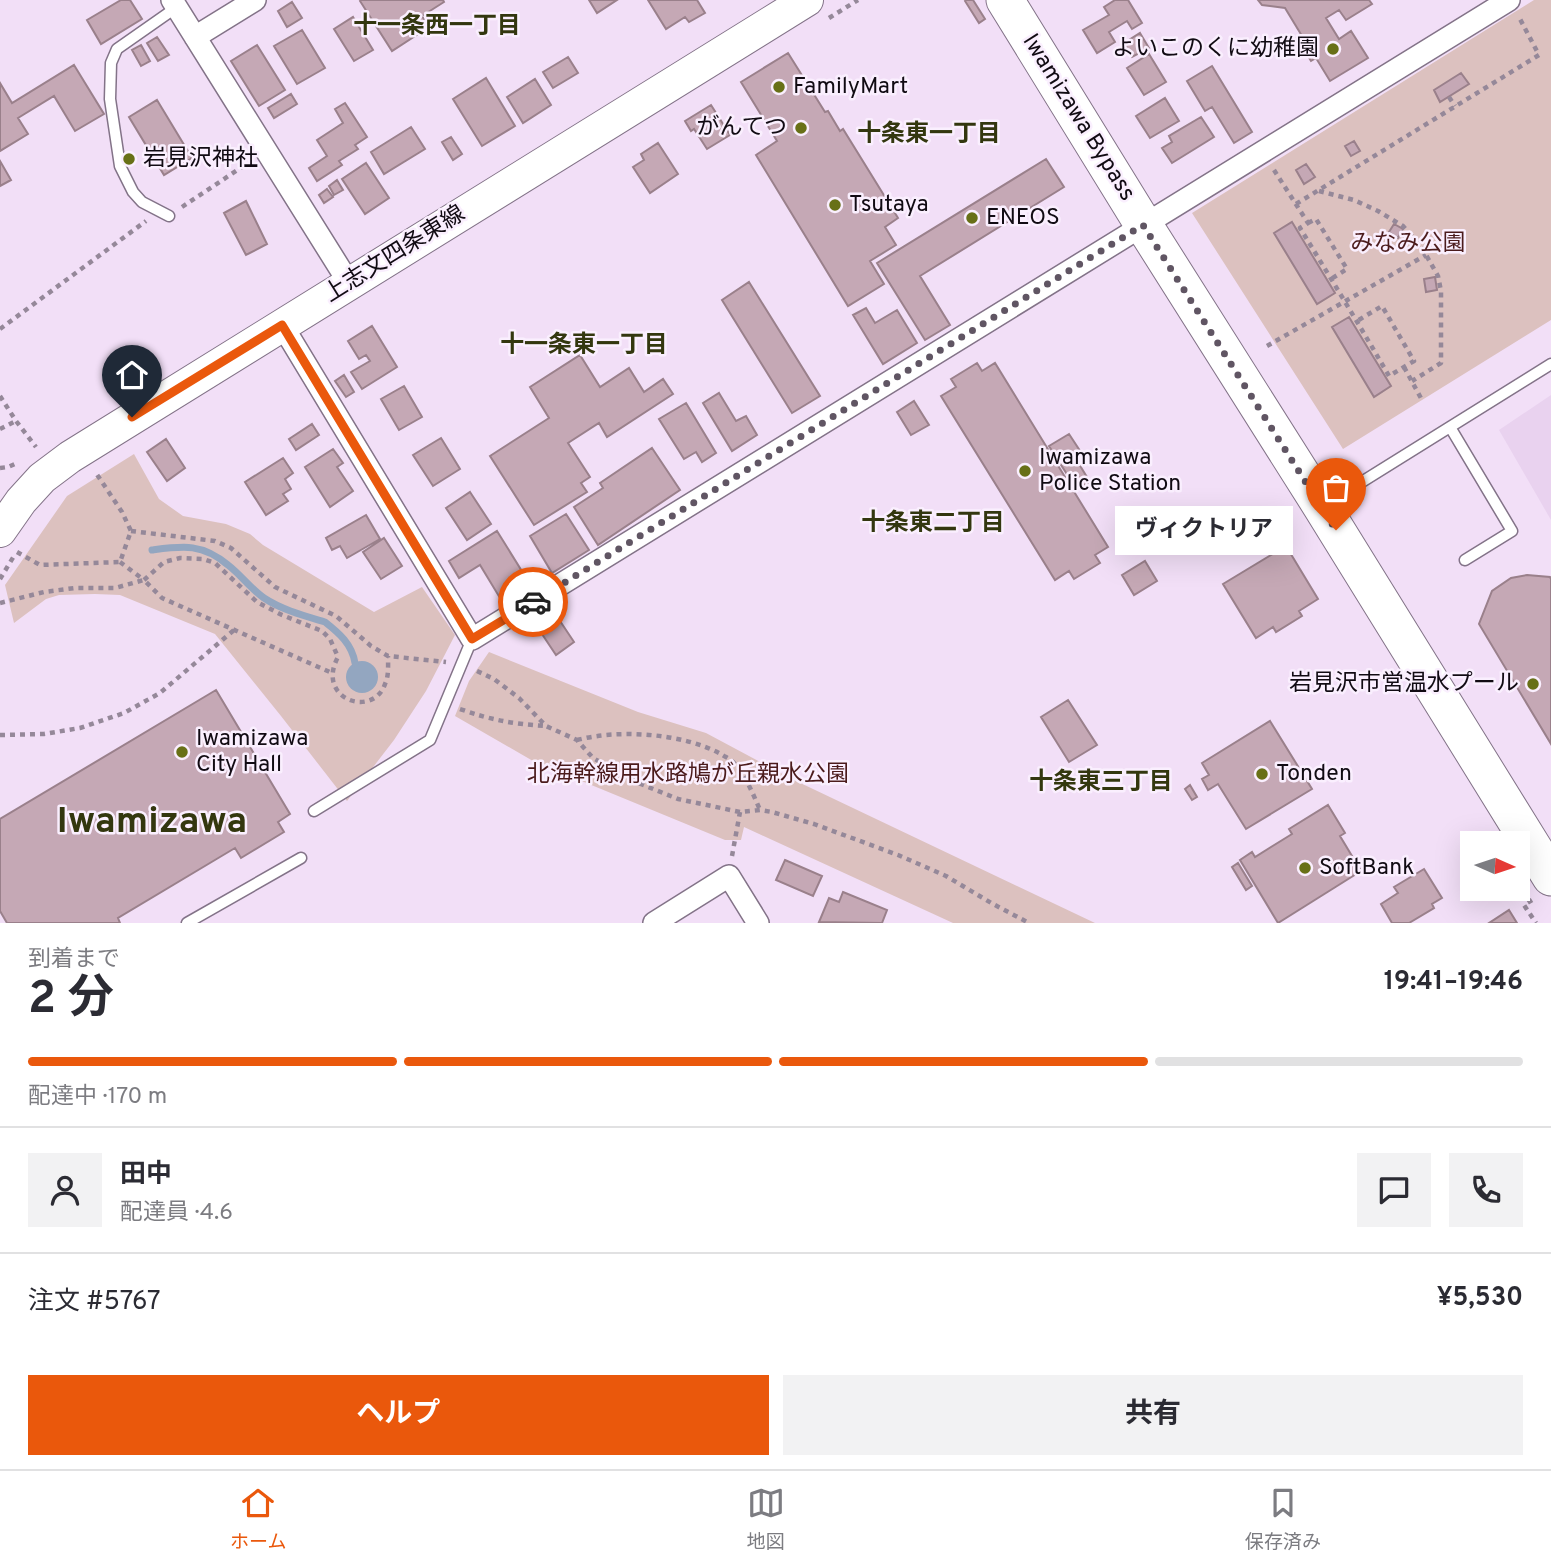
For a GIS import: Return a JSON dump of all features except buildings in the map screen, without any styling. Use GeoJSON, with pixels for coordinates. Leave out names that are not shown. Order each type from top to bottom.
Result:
{"type":"FeatureCollection","features":[{"type":"Feature","properties":{"kind":"highway","name":"Iwamizawa Bypass"},"geometry":{"type":"LineString","coordinates":[[1005,0],[1551,877]]}},
{"type":"Feature","properties":{"kind":"main road","name":"上志文四条東線"},"geometry":{"type":"LineString","coordinates":[[8,541],[21,501],[42,478],[70,457],[807,0]]}},
{"type":"Feature","properties":{"kind":"street"},"geometry":{"type":"LineString","coordinates":[[195,37],[256,0]]}},
{"type":"Feature","properties":{"kind":"street"},"geometry":{"type":"LineString","coordinates":[[174,4],[349,283]]}},
{"type":"Feature","properties":{"kind":"street"},"geometry":{"type":"LineString","coordinates":[[282,325],[472,639],[1263,151],[1512,5]]}},
{"type":"Feature","properties":{"kind":"street"},"geometry":{"type":"LineString","coordinates":[[654,923],[729,876],[758,923]]}},
{"type":"Feature","properties":{"kind":"lane"},"geometry":{"type":"LineString","coordinates":[[169,216],[142,202],[133,192],[120,166],[110,99],[111,63],[117,49],[174,4]]}},
{"type":"Feature","properties":{"kind":"lane"},"geometry":{"type":"LineString","coordinates":[[1322,507],[1551,364]]}},
{"type":"Feature","properties":{"kind":"lane"},"geometry":{"type":"LineString","coordinates":[[1450,427],[1512,531],[1465,560]]}},
{"type":"Feature","properties":{"kind":"lane"},"geometry":{"type":"LineString","coordinates":[[314,811],[430,740],[472,639]]}},
{"type":"Feature","properties":{"kind":"lane"},"geometry":{"type":"LineString","coordinates":[[187,923],[301,858]]}},
{"type":"Feature","properties":{"kind":"path"},"geometry":{"type":"LineString","coordinates":[[1296,204],[1539,55],[1512,5]]}},
{"type":"Feature","properties":{"kind":"path"},"geometry":{"type":"LineString","coordinates":[[1449,97],[1455,106]]}},
{"type":"Feature","properties":{"kind":"path"},"geometry":{"type":"LineString","coordinates":[[0,330],[152,217],[169,216],[266,151]]}},
{"type":"Feature","properties":{"kind":"path"},"geometry":{"type":"LineString","coordinates":[[1263,151],[1308,223]]}},
{"type":"Feature","properties":{"kind":"path"},"geometry":{"type":"LineString","coordinates":[[1318,190],[1354,200],[1404,226],[1421,246],[1438,276],[1441,291],[1441,363],[1412,381]]}},
{"type":"Feature","properties":{"kind":"path"},"geometry":{"type":"LineString","coordinates":[[1331,279],[1347,269],[1316,219],[1300,228],[1389,376],[1414,361],[1382,306],[1357,321]]}},
{"type":"Feature","properties":{"kind":"path"},"geometry":{"type":"LineString","coordinates":[[1267,346],[1426,255]]}},
{"type":"Feature","properties":{"kind":"path"},"geometry":{"type":"LineString","coordinates":[[1404,367],[1422,400]]}},
{"type":"Feature","properties":{"kind":"path"},"geometry":{"type":"LineString","coordinates":[[0,396],[36,447]]}},
{"type":"Feature","properties":{"kind":"path"},"geometry":{"type":"LineString","coordinates":[[0,429],[16,421]]}},
{"type":"Feature","properties":{"kind":"path"},"geometry":{"type":"LineString","coordinates":[[93,470],[122,512],[131,531],[120,562]]}},
{"type":"Feature","properties":{"kind":"path"},"geometry":{"type":"LineString","coordinates":[[131,531],[215,541],[232,548],[275,587],[337,616],[371,646],[388,656],[463,664],[494,678],[519,698],[546,726]]}},
{"type":"Feature","properties":{"kind":"path"},"geometry":{"type":"LineString","coordinates":[[8,541],[40,565],[120,562],[162,598],[332,673]]}},
{"type":"Feature","properties":{"kind":"path"},"geometry":{"type":"LineString","coordinates":[[0,603],[44,592],[75,588],[116,588],[144,580],[163,562],[180,558],[203,559],[215,563],[257,602],[322,631],[330,639],[338,657],[332,673],[336,690],[349,701],[358,703],[374,698],[385,685],[388,656]]}},
{"type":"Feature","properties":{"kind":"path"},"geometry":{"type":"LineString","coordinates":[[0,735],[44,734],[80,728],[124,713],[160,692],[234,630]]}},
{"type":"Feature","properties":{"kind":"path"},"geometry":{"type":"LineString","coordinates":[[446,704],[487,719],[546,726],[578,740],[593,758],[636,782],[678,799],[740,812],[772,812],[814,824],[898,855],[946,876],[1029,923]]}},
{"type":"Feature","properties":{"kind":"path"},"geometry":{"type":"LineString","coordinates":[[578,740],[592,736],[647,735],[692,741],[733,761],[749,785],[760,810]]}},
{"type":"Feature","properties":{"kind":"path"},"geometry":{"type":"LineString","coordinates":[[729,876],[740,812]]}},
{"type":"Feature","properties":{"kind":"path"},"geometry":{"type":"LineString","coordinates":[[1524,905],[1536,923]]}},
{"type":"Feature","properties":{"kind":"shaded area"},"geometry":{"type":"Polygon","coordinates":[[[1551,395],[1551,520],[1499,430],[1551,395]]]}},
{"type":"Feature","properties":{"kind":"green space","name":"みなみ公園"},"geometry":{"type":"Polygon","coordinates":[[[1534,0],[1551,0],[1551,320],[1343,449],[1192,213],[1534,0]]]}},
{"type":"Feature","properties":{"kind":"green space"},"geometry":{"type":"Polygon","coordinates":[[[134,454],[159,499],[183,516],[226,524],[250,534],[263,545],[374,612],[422,587],[455,635],[426,691],[394,740],[347,801],[215,634],[120,595],[59,595],[46,599],[14,623],[5,585],[67,496],[134,454]]]}},
{"type":"Feature","properties":{"kind":"green space","name":"北海幹線用水路鳩が丘親水公園"},"geometry":{"type":"Polygon","coordinates":[[[489,652],[638,712],[706,733],[792,779],[1095,923],[953,923],[744,827],[741,840],[725,840],[533,761],[455,716],[469,681],[489,652]]]}},
{"type":"Feature","properties":{"kind":"water"},"geometry":{"type":"Polygon","coordinates":[[[362,661],[373,666],[378,677],[373,688],[362,693],[351,688],[346,677],[351,666],[362,661]]]}},
{"type":"Feature","properties":{"kind":"waterway"},"geometry":{"type":"LineString","coordinates":[[152,550],[192,548],[219,558],[271,602],[325,622],[348,645],[355,663]]}},
{"type":"Feature","properties":{"kind":"way so far"},"geometry":{"type":"LineString","coordinates":[[533,602],[1143,225],[1336,530]]}},
{"type":"Feature","properties":{"kind":"place","name":"よいこのくに幼稚園"},"geometry":{"type":"Point","coordinates":[1333,49]}},
{"type":"Feature","properties":{"kind":"place","name":"FamilyMart"},"geometry":{"type":"Point","coordinates":[779,87]}},
{"type":"Feature","properties":{"kind":"place","name":"がんてつ"},"geometry":{"type":"Point","coordinates":[801,128]}},
{"type":"Feature","properties":{"kind":"place","name":"岩見沢神社"},"geometry":{"type":"Point","coordinates":[129,159]}},
{"type":"Feature","properties":{"kind":"place","name":"Tsutaya"},"geometry":{"type":"Point","coordinates":[835,205]}},
{"type":"Feature","properties":{"kind":"place","name":"ENEOS"},"geometry":{"type":"Point","coordinates":[972,218]}},
{"type":"Feature","properties":{"kind":"place","name":"Iwamizawa Police Station"},"geometry":{"type":"Point","coordinates":[1025,471]}},
{"type":"Feature","properties":{"kind":"place","name":"ヴィクトリア"},"geometry":{"type":"Point","coordinates":[1336,530]}},
{"type":"Feature","properties":{"kind":"place","name":"岩見沢市営温水プール"},"geometry":{"type":"Point","coordinates":[1533,684]}},
{"type":"Feature","properties":{"kind":"place","name":"Iwamizawa City Hall"},"geometry":{"type":"Point","coordinates":[182,752]}},
{"type":"Feature","properties":{"kind":"place","name":"Tonden"},"geometry":{"type":"Point","coordinates":[1262,774]}},
{"type":"Feature","properties":{"kind":"place","name":"SoftBank"},"geometry":{"type":"Point","coordinates":[1305,868]}},
{"type":"Feature","properties":{"kind":"district","name":"十一条西一丁目"},"geometry":{"type":"Point","coordinates":[437,27]}},
{"type":"Feature","properties":{"kind":"district","name":"十条東一丁目"},"geometry":{"type":"Point","coordinates":[929,135]}},
{"type":"Feature","properties":{"kind":"district","name":"十一条東一丁目"},"geometry":{"type":"Point","coordinates":[584,346]}},
{"type":"Feature","properties":{"kind":"district","name":"十条東二丁目"},"geometry":{"type":"Point","coordinates":[933,524]}},
{"type":"Feature","properties":{"kind":"district","name":"十条東三丁目"},"geometry":{"type":"Point","coordinates":[1101,783]}},
{"type":"Feature","properties":{"kind":"district","name":"Iwamizawa"},"geometry":{"type":"Point","coordinates":[152,822]}},
{"type":"Feature","properties":{"kind":"route"},"geometry":{"type":"LineString","coordinates":[[132,417],[282,325],[472,639],[533,602]]}}]}
